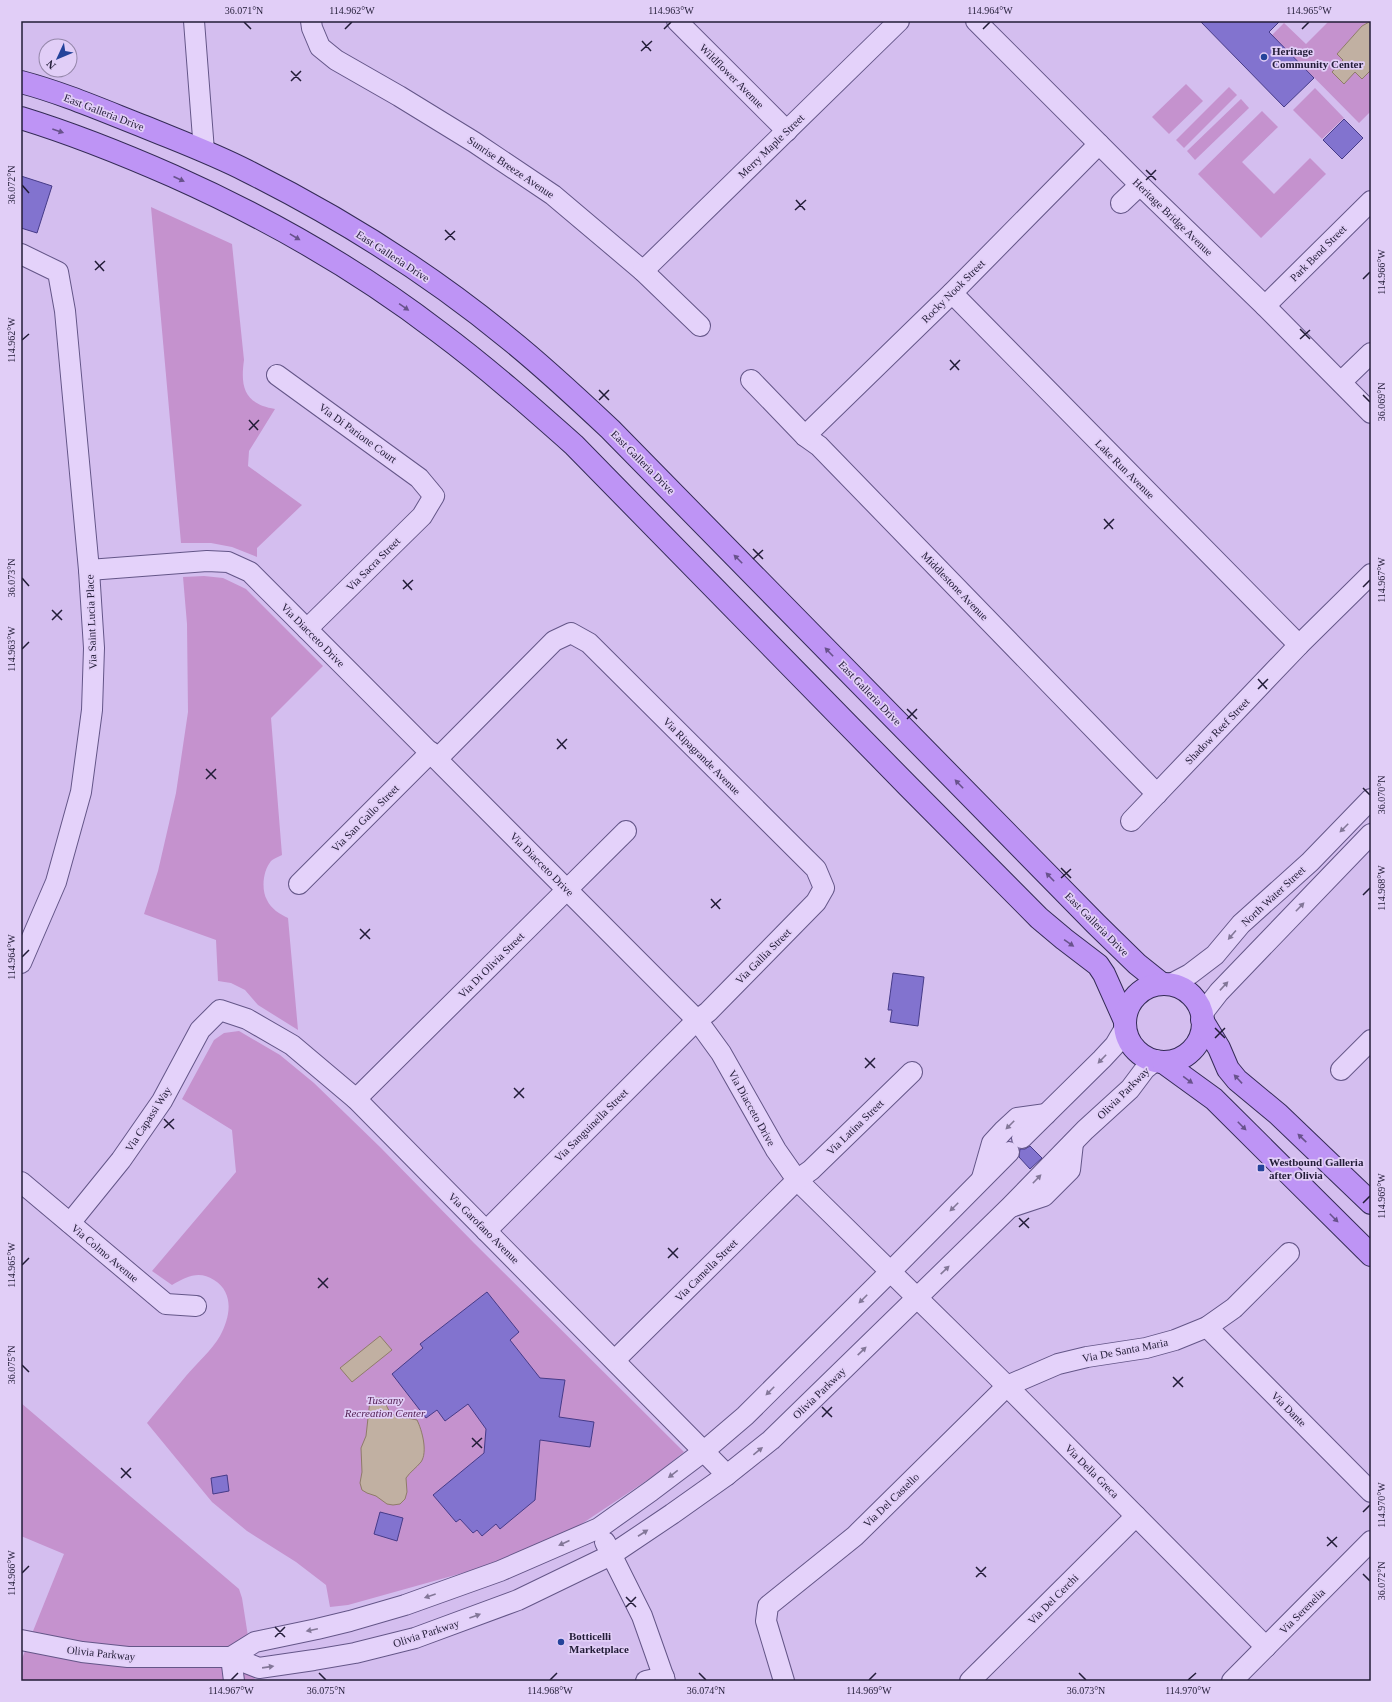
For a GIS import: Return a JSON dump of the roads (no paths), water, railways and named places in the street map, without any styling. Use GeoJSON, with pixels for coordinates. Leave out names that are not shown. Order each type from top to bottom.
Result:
{"type":"FeatureCollection","features":[{"type":"Feature","properties":{"kind":"main road","name":"East Galleria Drive"},"geometry":{"type":"LineString","coordinates":[[21,82],[95,107],[204,151],[253,174],[352,229],[395,256],[461,302],[553,376],[610,429],[1096,924],[1137,964],[1166,984]]}},
{"type":"Feature","properties":{"kind":"main road"},"geometry":{"type":"LineString","coordinates":[[21,118],[131,158],[223,199],[274,225],[366,280],[438,331],[517,394],[574,445],[1039,918],[1098,965],[1104,974],[1125,1024],[1129,1040],[1137,1051],[1147,1058],[1159,1061],[1172,1061],[1184,1056],[1193,1048],[1200,1037],[1202,1019]]}},
{"type":"Feature","properties":{"kind":"main road"},"geometry":{"type":"LineString","coordinates":[[1125,1024],[1125,1015],[1130,1003],[1138,993],[1150,986],[1166,984],[1175,986],[1187,992],[1196,1001],[1202,1019],[1219,1048],[1228,1069],[1238,1080],[1278,1114],[1371,1203]]}},
{"type":"Feature","properties":{"kind":"main road"},"geometry":{"type":"LineString","coordinates":[[1159,1061],[1214,1099],[1371,1255]]}},
{"type":"Feature","properties":{"kind":"street"},"geometry":{"type":"LineString","coordinates":[[194,21],[204,151]]}},
{"type":"Feature","properties":{"kind":"street","name":"Wildflower Avenue"},"geometry":{"type":"LineString","coordinates":[[677,21],[787,131]]}},
{"type":"Feature","properties":{"kind":"street","name":"Merry Maple Street"},"geometry":{"type":"LineString","coordinates":[[643,271],[899,21]]}},
{"type":"Feature","properties":{"kind":"street","name":"Heritage Bridge Avenue"},"geometry":{"type":"LineString","coordinates":[[976,21],[1140,185],[1265,306],[1371,413]]}},
{"type":"Feature","properties":{"kind":"street","name":"Sunrise Breeze Avenue"},"geometry":{"type":"LineString","coordinates":[[312,24],[320,46],[336,60],[399,96],[474,142],[546,191],[643,271],[700,326]]}},
{"type":"Feature","properties":{"kind":"street","name":"Rocky Nook Street"},"geometry":{"type":"LineString","coordinates":[[806,436],[952,293],[1099,144]]}},
{"type":"Feature","properties":{"kind":"street"},"geometry":{"type":"LineString","coordinates":[[1122,202],[1140,185]]}},
{"type":"Feature","properties":{"kind":"street","name":"Park Bend Street"},"geometry":{"type":"LineString","coordinates":[[1265,306],[1371,201]]}},
{"type":"Feature","properties":{"kind":"street","name":"Via Saint Lucia Place"},"geometry":{"type":"LineString","coordinates":[[21,254],[58,272],[65,311],[89,570],[94,648],[92,702],[81,792],[56,882],[21,963]]}},
{"type":"Feature","properties":{"kind":"street","name":"Lake Run Avenue"},"geometry":{"type":"LineString","coordinates":[[952,293],[1299,645]]}},
{"type":"Feature","properties":{"kind":"street"},"geometry":{"type":"LineString","coordinates":[[1341,382],[1371,353]]}},
{"type":"Feature","properties":{"kind":"street","name":"Via Di Parione Court"},"geometry":{"type":"LineString","coordinates":[[277,375],[419,478],[434,496]]}},
{"type":"Feature","properties":{"kind":"street","name":"Middlestone Avenue"},"geometry":{"type":"LineString","coordinates":[[751,380],[806,436],[830,458],[1157,794]]}},
{"type":"Feature","properties":{"kind":"street","name":"Via Sacra Street"},"geometry":{"type":"LineString","coordinates":[[308,629],[422,516],[434,496]]}},
{"type":"Feature","properties":{"kind":"street","name":"Via Diacceto Drive"},"geometry":{"type":"LineString","coordinates":[[89,570],[206,561],[228,562],[250,572],[568,889],[697,1020],[721,1053],[776,1150],[797,1180],[917,1297]]}},
{"type":"Feature","properties":{"kind":"street","name":"Shadow Reef Street"},"geometry":{"type":"LineString","coordinates":[[1132,821],[1299,645],[1371,574]]}},
{"type":"Feature","properties":{"kind":"street","name":"Via San Gallo Street"},"geometry":{"type":"LineString","coordinates":[[299,884],[554,641],[571,633]]}},
{"type":"Feature","properties":{"kind":"street","name":"Via Ripagrande Avenue"},"geometry":{"type":"LineString","coordinates":[[571,633],[589,643],[816,869],[824,888]]}},
{"type":"Feature","properties":{"kind":"street","name":"North Water Street"},"geometry":{"type":"LineString","coordinates":[[1166,984],[1190,974],[1215,955],[1241,924],[1310,862],[1371,800]]}},
{"type":"Feature","properties":{"kind":"street","name":"Via Di Olivia Street"},"geometry":{"type":"LineString","coordinates":[[356,1099],[626,831]]}},
{"type":"Feature","properties":{"kind":"street"},"geometry":{"type":"LineString","coordinates":[[1202,1019],[1205,1010],[1219,992],[1371,834]]}},
{"type":"Feature","properties":{"kind":"street","name":"Via Gallia Street"},"geometry":{"type":"LineString","coordinates":[[697,1020],[708,1012],[816,902],[824,888]]}},
{"type":"Feature","properties":{"kind":"street","name":"Via Garofano Avenue"},"geometry":{"type":"LineString","coordinates":[[220,1010],[246,1019],[292,1045],[356,1099],[727,1475]]}},
{"type":"Feature","properties":{"kind":"street","name":"Via Capassi Way"},"geometry":{"type":"LineString","coordinates":[[70,1223],[121,1160],[162,1101],[200,1030],[220,1010]]}},
{"type":"Feature","properties":{"kind":"street","name":"Via Sanguinella Street"},"geometry":{"type":"LineString","coordinates":[[486,1231],[697,1020]]}},
{"type":"Feature","properties":{"kind":"street"},"geometry":{"type":"LineString","coordinates":[[234,1681],[231,1657],[256,1642],[317,1629],[405,1605],[493,1574],[599,1528],[652,1491],[704,1451],[745,1416],[1115,1045],[1125,1024]]}},
{"type":"Feature","properties":{"kind":"street"},"geometry":{"type":"LineString","coordinates":[[1341,1070],[1371,1040]]}},
{"type":"Feature","properties":{"kind":"street","name":"Olivia Parkway"},"geometry":{"type":"LineString","coordinates":[[21,1640],[82,1652],[128,1657],[231,1657],[260,1668],[355,1653],[415,1638],[518,1600],[611,1555],[727,1475],[771,1440],[1009,1208],[1044,1196],[1070,1170],[1073,1143],[1130,1089],[1145,1069],[1159,1061]]}},
{"type":"Feature","properties":{"kind":"street","name":"Via Latina Street"},"geometry":{"type":"LineString","coordinates":[[797,1180],[811,1170],[912,1072]]}},
{"type":"Feature","properties":{"kind":"street"},"geometry":{"type":"LineString","coordinates":[[982,1180],[992,1143],[1004,1130],[1017,1118],[1046,1114]]}},
{"type":"Feature","properties":{"kind":"street","name":"Via Camella Street"},"geometry":{"type":"LineString","coordinates":[[615,1360],[797,1180]]}},
{"type":"Feature","properties":{"kind":"street","name":"Via Colmo Avenue"},"geometry":{"type":"LineString","coordinates":[[21,1182],[166,1304],[196,1306]]}},
{"type":"Feature","properties":{"kind":"street","name":"Via De Santa Maria"},"geometry":{"type":"LineString","coordinates":[[1007,1386],[1058,1364],[1087,1356],[1146,1348],[1175,1340],[1207,1327],[1234,1308],[1289,1253]]}},
{"type":"Feature","properties":{"kind":"street","name":"Via Della Greca"},"geometry":{"type":"LineString","coordinates":[[917,1297],[1266,1647]]}},
{"type":"Feature","properties":{"kind":"street","name":"Via Dante"},"geometry":{"type":"LineString","coordinates":[[1207,1327],[1371,1492]]}},
{"type":"Feature","properties":{"kind":"street","name":"Via Del Castello"},"geometry":{"type":"LineString","coordinates":[[784,1681],[766,1621],[768,1606],[854,1536],[1007,1386]]}},
{"type":"Feature","properties":{"kind":"street","name":"Via Del Cerchi"},"geometry":{"type":"LineString","coordinates":[[970,1681],[1136,1516]]}},
{"type":"Feature","properties":{"kind":"street"},"geometry":{"type":"LineString","coordinates":[[599,1528],[642,1616],[658,1680]]}},
{"type":"Feature","properties":{"kind":"street","name":"Via Serenelia"},"geometry":{"type":"LineString","coordinates":[[1232,1681],[1371,1541]]}},
{"type":"Feature","properties":{"kind":"place","name":"Heritage Community Center"},"geometry":{"type":"Point","coordinates":[1264,57]}},
{"type":"Feature","properties":{"kind":"place","name":"Westbound Galleria after Olivia"},"geometry":{"type":"Point","coordinates":[1261,1168]}},
{"type":"Feature","properties":{"kind":"place","name":"Botticelli Marketplace"},"geometry":{"type":"Point","coordinates":[561,1642]}},
{"type":"Feature","properties":{"kind":"park label","name":"Tuscany Recreation Center"},"geometry":{"type":"Point","coordinates":[385,1406]}}]}
